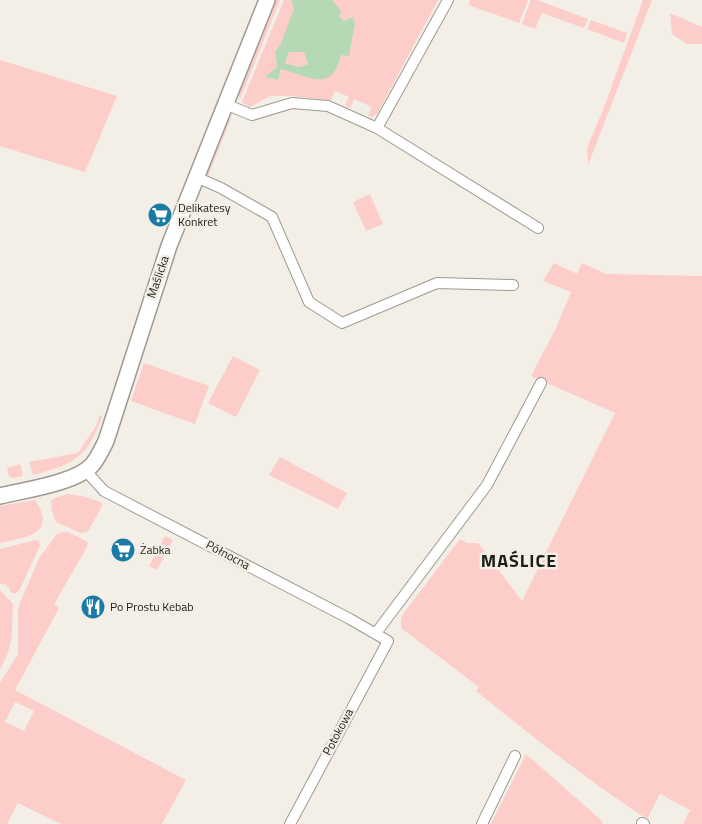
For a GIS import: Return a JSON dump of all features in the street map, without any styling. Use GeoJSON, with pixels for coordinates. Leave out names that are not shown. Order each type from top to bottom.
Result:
{"type":"FeatureCollection","features":[{"type":"Feature","properties":{"kind":"street","name":"Maślicka"},"geometry":{"type":"LineString","coordinates":[[86,471],[97,458],[106,441],[166,255],[267,0]]}},
{"type":"Feature","properties":{"kind":"street"},"geometry":{"type":"LineString","coordinates":[[378,128],[448,0]]}},
{"type":"Feature","properties":{"kind":"street"},"geometry":{"type":"LineString","coordinates":[[225,104],[252,115],[292,103],[328,106],[378,128],[538,228]]}},
{"type":"Feature","properties":{"kind":"street"},"geometry":{"type":"LineString","coordinates":[[196,177],[221,188],[272,217],[310,302],[342,323],[437,283],[513,285]]}},
{"type":"Feature","properties":{"kind":"street"},"geometry":{"type":"LineString","coordinates":[[376,633],[487,486],[541,383]]}},
{"type":"Feature","properties":{"kind":"street"},"geometry":{"type":"LineString","coordinates":[[0,496],[79,476],[86,471]]}},
{"type":"Feature","properties":{"kind":"street","name":"Północna"},"geometry":{"type":"LineString","coordinates":[[86,471],[104,491],[350,618],[388,641]]}},
{"type":"Feature","properties":{"kind":"street","name":"Potokowa"},"geometry":{"type":"LineString","coordinates":[[290,824],[388,641]]}},
{"type":"Feature","properties":{"kind":"street"},"geometry":{"type":"LineString","coordinates":[[482,824],[516,756]]}},
{"type":"Feature","properties":{"kind":"shaded area"},"geometry":{"type":"Polygon","coordinates":[[[275,0],[280,0],[240,99],[239,89],[275,0]]]}},
{"type":"Feature","properties":{"kind":"shaded area"},"geometry":{"type":"Polygon","coordinates":[[[284,0],[291,0],[295,9],[281,43],[275,52],[277,67],[265,77],[278,80],[281,69],[294,72],[338,66],[353,17],[344,21],[339,16],[340,11],[332,0],[438,0],[377,114],[372,117],[368,116],[372,107],[354,99],[350,108],[345,105],[349,97],[335,91],[331,100],[270,96],[250,107],[242,102],[284,0]]]}},
{"type":"Feature","properties":{"kind":"shaded area"},"geometry":{"type":"Polygon","coordinates":[[[291,0],[332,0],[341,11],[339,16],[344,21],[353,17],[355,23],[349,56],[341,55],[332,75],[318,79],[281,69],[278,80],[265,77],[277,67],[275,52],[281,43],[294,9],[291,0]],[[289,52],[285,63],[299,67],[308,64],[304,52],[289,52]]]}},
{"type":"Feature","properties":{"kind":"shaded area"},"geometry":{"type":"Polygon","coordinates":[[[470,0],[528,0],[519,23],[468,5],[470,0]]]}},
{"type":"Feature","properties":{"kind":"shaded area"},"geometry":{"type":"Polygon","coordinates":[[[531,0],[537,0],[588,19],[584,28],[542,13],[535,29],[522,24],[531,0]]]}},
{"type":"Feature","properties":{"kind":"shaded area"},"geometry":{"type":"Polygon","coordinates":[[[643,0],[652,0],[588,165],[587,148],[603,110],[643,0]]]}},
{"type":"Feature","properties":{"kind":"shaded area"},"geometry":{"type":"Polygon","coordinates":[[[670,13],[702,27],[702,44],[687,44],[672,34],[670,13]]]}},
{"type":"Feature","properties":{"kind":"shaded area"},"geometry":{"type":"Polygon","coordinates":[[[591,20],[627,33],[624,43],[587,29],[591,20]]]}},
{"type":"Feature","properties":{"kind":"shaded area"},"geometry":{"type":"Polygon","coordinates":[[[289,52],[304,52],[308,64],[299,67],[285,63],[289,52]]]}},
{"type":"Feature","properties":{"kind":"shaded area"},"geometry":{"type":"Polygon","coordinates":[[[0,60],[117,96],[85,172],[0,146],[0,60]]]}},
{"type":"Feature","properties":{"kind":"shaded area"},"geometry":{"type":"Polygon","coordinates":[[[231,118],[208,176],[205,172],[225,122],[231,118]]]}},
{"type":"Feature","properties":{"kind":"shaded area"},"geometry":{"type":"Polygon","coordinates":[[[370,194],[383,224],[366,231],[353,202],[370,194]]]}},
{"type":"Feature","properties":{"kind":"shaded area"},"geometry":{"type":"Polygon","coordinates":[[[554,263],[577,274],[582,263],[606,274],[702,276],[702,824],[683,824],[690,810],[660,794],[647,819],[539,741],[476,691],[479,687],[401,628],[403,614],[460,539],[467,543],[478,543],[522,601],[615,413],[531,376],[556,328],[571,292],[543,281],[554,263]]]}},
{"type":"Feature","properties":{"kind":"shaded area"},"geometry":{"type":"Polygon","coordinates":[[[233,356],[260,370],[236,417],[208,403],[233,356]]]}},
{"type":"Feature","properties":{"kind":"shaded area"},"geometry":{"type":"Polygon","coordinates":[[[144,363],[209,386],[195,424],[131,401],[144,363]]]}},
{"type":"Feature","properties":{"kind":"shaded area"},"geometry":{"type":"Polygon","coordinates":[[[100,415],[102,417],[91,442],[77,457],[69,463],[33,475],[29,462],[78,453],[96,426],[100,415]]]}},
{"type":"Feature","properties":{"kind":"shaded area"},"geometry":{"type":"Polygon","coordinates":[[[280,457],[347,493],[338,509],[269,475],[280,457]]]}},
{"type":"Feature","properties":{"kind":"shaded area"},"geometry":{"type":"Polygon","coordinates":[[[20,464],[23,476],[13,478],[9,476],[7,468],[20,464]]]}},
{"type":"Feature","properties":{"kind":"shaded area"},"geometry":{"type":"Polygon","coordinates":[[[67,494],[101,502],[102,506],[89,530],[86,532],[81,533],[56,522],[51,501],[67,494]]]}},
{"type":"Feature","properties":{"kind":"shaded area"},"geometry":{"type":"Polygon","coordinates":[[[35,500],[43,520],[41,527],[29,536],[0,543],[0,506],[35,500]]]}},
{"type":"Feature","properties":{"kind":"shaded area"},"geometry":{"type":"Polygon","coordinates":[[[68,532],[88,542],[87,547],[54,604],[59,608],[15,690],[186,780],[162,824],[61,824],[18,803],[7,824],[0,824],[0,683],[18,654],[18,611],[20,602],[40,557],[57,534],[68,532]],[[15,702],[5,722],[24,731],[34,711],[15,702]]]}},
{"type":"Feature","properties":{"kind":"shaded area"},"geometry":{"type":"Polygon","coordinates":[[[165,536],[173,540],[157,570],[149,566],[165,536]]]}},
{"type":"Feature","properties":{"kind":"shaded area"},"geometry":{"type":"Polygon","coordinates":[[[36,540],[39,541],[40,545],[19,591],[14,594],[9,591],[10,589],[5,584],[0,583],[0,549],[36,540]]]}},
{"type":"Feature","properties":{"kind":"shaded area"},"geometry":{"type":"Polygon","coordinates":[[[0,590],[13,604],[10,644],[0,670],[0,590]]]}},
{"type":"Feature","properties":{"kind":"shaded area"},"geometry":{"type":"Polygon","coordinates":[[[526,754],[600,819],[603,824],[491,824],[526,754]]]}},
{"type":"Feature","properties":{"kind":"place","name":"Delikatesy Konkret"},"geometry":{"type":"Point","coordinates":[160,215]}},
{"type":"Feature","properties":{"kind":"place","name":"Żabka"},"geometry":{"type":"Point","coordinates":[123,550]}},
{"type":"Feature","properties":{"kind":"place","name":"Po Prostu Kebab"},"geometry":{"type":"Point","coordinates":[93,607]}},
{"type":"Feature","properties":{"kind":"district","name":"MAŚLICE"},"geometry":{"type":"Point","coordinates":[519,561]}}]}
